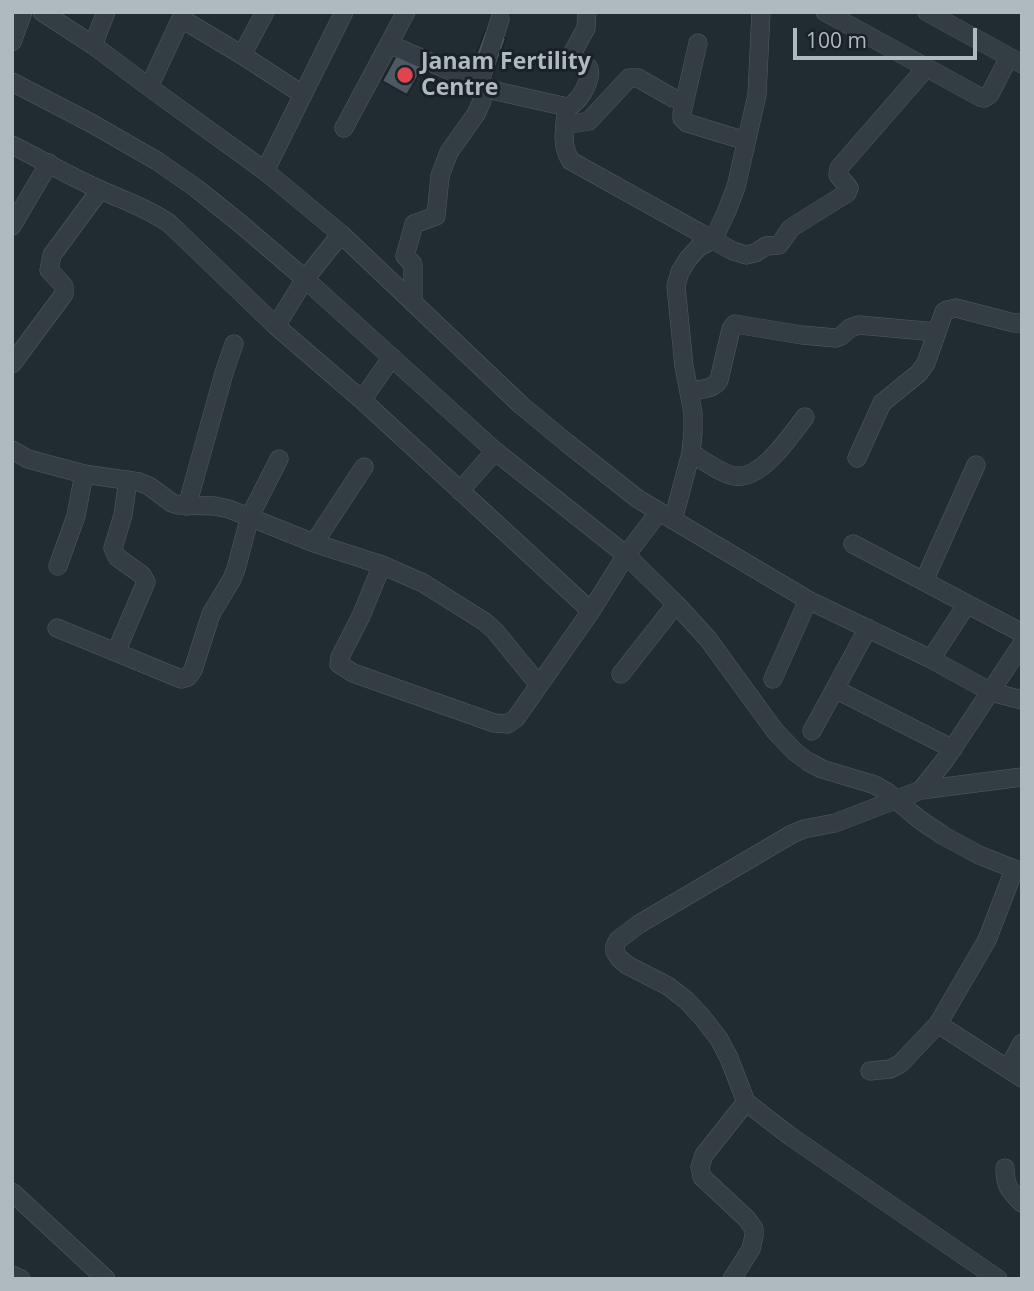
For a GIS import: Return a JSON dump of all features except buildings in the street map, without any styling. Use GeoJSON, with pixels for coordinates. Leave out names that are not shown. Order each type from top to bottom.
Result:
{"type":"FeatureCollection","features":[{"type":"Feature","properties":{"kind":"street"},"geometry":{"type":"LineString","coordinates":[[14,36],[23,12]]}},
{"type":"Feature","properties":{"kind":"street"},"geometry":{"type":"LineString","coordinates":[[42,12],[93,44],[265,171],[341,234],[521,405],[609,477],[666,516],[808,600],[931,659],[991,692],[1022,700]]}},
{"type":"Feature","properties":{"kind":"street"},"geometry":{"type":"LineString","coordinates":[[93,44],[106,12]]}},
{"type":"Feature","properties":{"kind":"street"},"geometry":{"type":"LineString","coordinates":[[242,55],[265,12]]}},
{"type":"Feature","properties":{"kind":"street"},"geometry":{"type":"LineString","coordinates":[[265,171],[344,12]]}},
{"type":"Feature","properties":{"kind":"street"},"geometry":{"type":"LineString","coordinates":[[344,128],[406,12]]}},
{"type":"Feature","properties":{"kind":"street"},"geometry":{"type":"LineString","coordinates":[[587,12],[586,28],[572,54],[574,59],[589,68],[591,75],[566,116],[563,135],[565,153],[570,161],[733,251],[751,255],[763,247],[779,244],[791,228],[845,195],[849,188],[838,175],[839,168],[926,68]]}},
{"type":"Feature","properties":{"kind":"street"},"geometry":{"type":"LineString","coordinates":[[382,565],[339,664],[481,719],[508,724],[516,718],[641,535],[666,516],[691,453],[693,432],[693,413],[684,366],[676,286],[688,259],[699,247],[713,240],[732,200],[759,85],[761,12]]}},
{"type":"Feature","properties":{"kind":"street"},"geometry":{"type":"LineString","coordinates":[[825,12],[984,98],[990,94],[1015,61],[926,12]]}},
{"type":"Feature","properties":{"kind":"street"},"geometry":{"type":"LineString","coordinates":[[149,87],[183,16],[302,94]]}},
{"type":"Feature","properties":{"kind":"street"},"geometry":{"type":"LineString","coordinates":[[413,303],[413,264],[405,256],[414,224],[436,216],[440,176],[449,152],[482,101],[479,85],[500,19]]}},
{"type":"Feature","properties":{"kind":"street"},"geometry":{"type":"LineString","coordinates":[[698,43],[682,118],[687,123],[746,141]]}},
{"type":"Feature","properties":{"kind":"street"},"geometry":{"type":"LineString","coordinates":[[389,44],[479,85],[566,116],[589,121],[629,78],[638,78],[673,98]]}},
{"type":"Feature","properties":{"kind":"street"},"geometry":{"type":"LineString","coordinates":[[12,82],[158,161],[205,196],[315,266],[392,357],[495,452],[626,555],[676,604],[708,639],[775,731],[795,752],[822,769],[874,785],[944,836],[979,855],[1018,871],[988,940],[938,1024],[900,1064],[890,1069],[870,1071]]}},
{"type":"Feature","properties":{"kind":"street"},"geometry":{"type":"LineString","coordinates":[[12,145],[100,190],[131,202],[170,225],[276,326],[362,400],[591,611]]}},
{"type":"Feature","properties":{"kind":"street"},"geometry":{"type":"LineString","coordinates":[[12,226],[49,163]]}},
{"type":"Feature","properties":{"kind":"street"},"geometry":{"type":"LineString","coordinates":[[12,365],[64,294],[64,286],[49,270],[51,255],[100,190]]}},
{"type":"Feature","properties":{"kind":"street"},"geometry":{"type":"LineString","coordinates":[[276,326],[315,266],[341,234]]}},
{"type":"Feature","properties":{"kind":"street"},"geometry":{"type":"LineString","coordinates":[[857,458],[879,408],[926,363],[944,312],[951,308],[964,309],[1022,323]]}},
{"type":"Feature","properties":{"kind":"street"},"geometry":{"type":"LineString","coordinates":[[690,391],[717,385],[731,329],[735,324],[836,338],[859,325],[936,332]]}},
{"type":"Feature","properties":{"kind":"street"},"geometry":{"type":"LineString","coordinates":[[187,506],[234,344]]}},
{"type":"Feature","properties":{"kind":"street"},"geometry":{"type":"LineString","coordinates":[[362,400],[392,357]]}},
{"type":"Feature","properties":{"kind":"street"},"geometry":{"type":"LineString","coordinates":[[691,453],[731,475],[753,474],[766,464],[805,417]]}},
{"type":"Feature","properties":{"kind":"street"},"geometry":{"type":"LineString","coordinates":[[12,450],[28,459],[84,474],[149,486],[172,503],[229,509],[314,543],[382,565],[423,583],[485,622],[539,685]]}},
{"type":"Feature","properties":{"kind":"street"},"geometry":{"type":"LineString","coordinates":[[460,491],[495,452]]}},
{"type":"Feature","properties":{"kind":"street"},"geometry":{"type":"LineString","coordinates":[[57,628],[181,679],[188,677],[193,670],[211,614],[236,569],[250,516],[279,459]]}},
{"type":"Feature","properties":{"kind":"street"},"geometry":{"type":"LineString","coordinates":[[924,581],[976,465]]}},
{"type":"Feature","properties":{"kind":"street"},"geometry":{"type":"LineString","coordinates":[[314,543],[364,467]]}},
{"type":"Feature","properties":{"kind":"street"},"geometry":{"type":"LineString","coordinates":[[58,566],[76,516],[84,474]]}},
{"type":"Feature","properties":{"kind":"street"},"geometry":{"type":"LineString","coordinates":[[116,652],[146,586],[142,575],[117,556],[113,548],[123,514],[128,480]]}},
{"type":"Feature","properties":{"kind":"street"},"geometry":{"type":"LineString","coordinates":[[853,544],[1022,633]]}},
{"type":"Feature","properties":{"kind":"street"},"geometry":{"type":"LineString","coordinates":[[774,679],[808,600]]}},
{"type":"Feature","properties":{"kind":"street"},"geometry":{"type":"LineString","coordinates":[[621,674],[676,604]]}},
{"type":"Feature","properties":{"kind":"street"},"geometry":{"type":"LineString","coordinates":[[931,659],[967,604]]}},
{"type":"Feature","properties":{"kind":"street"},"geometry":{"type":"LineString","coordinates":[[812,731],[868,628]]}},
{"type":"Feature","properties":{"kind":"street"},"geometry":{"type":"LineString","coordinates":[[925,786],[1022,644]]}},
{"type":"Feature","properties":{"kind":"street"},"geometry":{"type":"LineString","coordinates":[[835,689],[949,754]]}},
{"type":"Feature","properties":{"kind":"street"},"geometry":{"type":"LineString","coordinates":[[998,1279],[790,1136],[746,1101],[719,1039],[687,1000],[668,986],[627,965],[614,952],[624,934],[639,924],[792,834],[835,823],[925,786],[1022,777]]}},
{"type":"Feature","properties":{"kind":"street"},"geometry":{"type":"LineString","coordinates":[[938,1024],[1015,1074],[1022,1044]]}},
{"type":"Feature","properties":{"kind":"street"},"geometry":{"type":"LineString","coordinates":[[732,1279],[751,1249],[754,1229],[747,1219],[702,1177],[700,1167],[704,1155],[746,1101]]}},
{"type":"Feature","properties":{"kind":"street"},"geometry":{"type":"LineString","coordinates":[[1005,1168],[1007,1185],[1022,1203]]}},
{"type":"Feature","properties":{"kind":"street"},"geometry":{"type":"LineString","coordinates":[[12,1192],[106,1279]]}},
{"type":"Feature","properties":{"kind":"street"},"geometry":{"type":"LineString","coordinates":[[12,1275],[22,1279]]}},
{"type":"Feature","properties":{"kind":"place","name":"Janam Fertility Centre"},"geometry":{"type":"Point","coordinates":[405,75]}}]}
